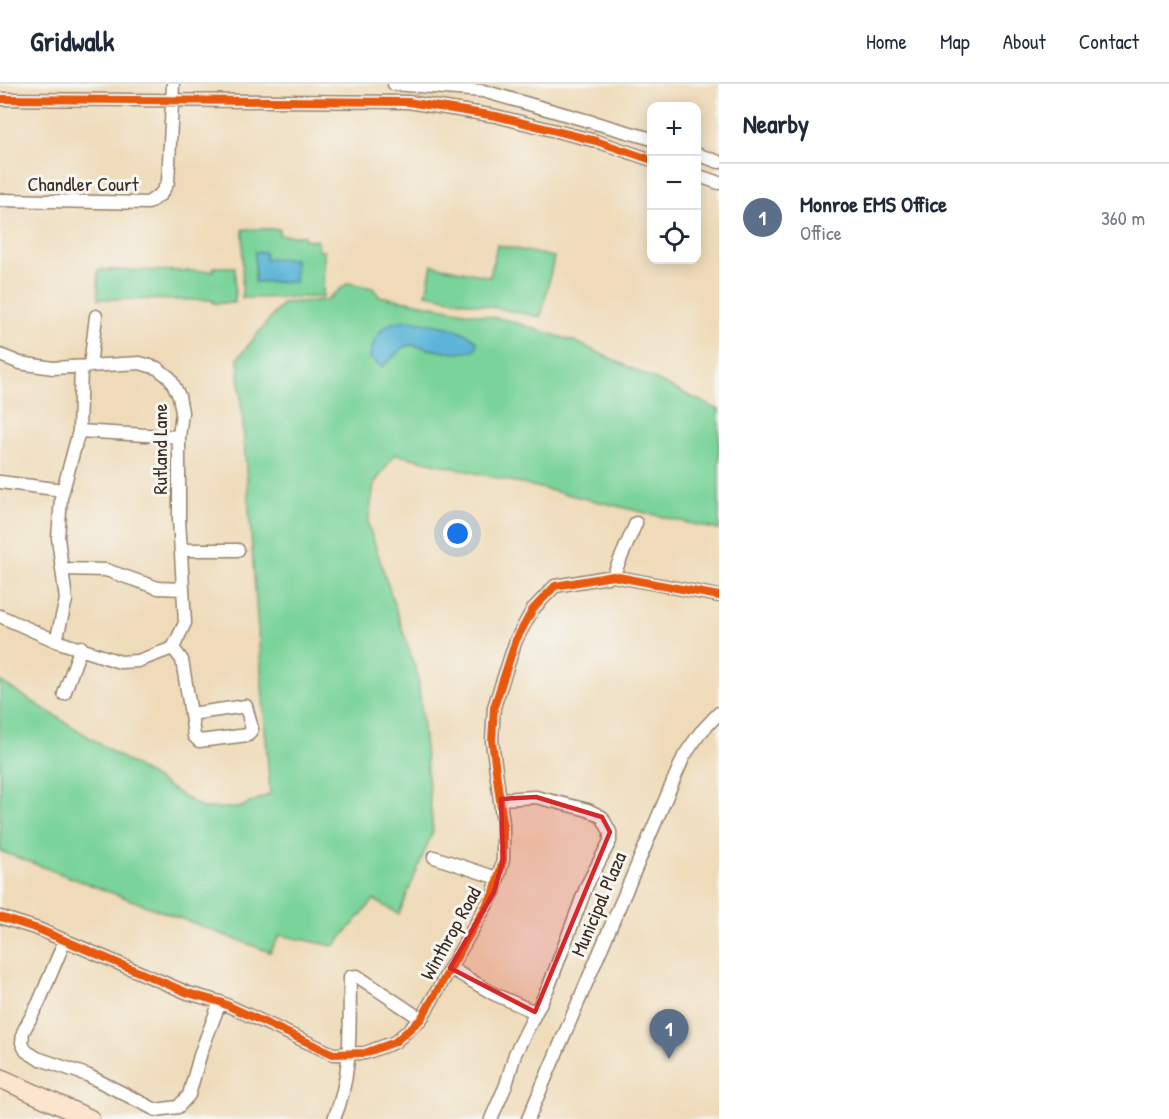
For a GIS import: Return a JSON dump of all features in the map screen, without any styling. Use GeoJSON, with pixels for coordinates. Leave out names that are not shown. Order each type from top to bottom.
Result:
{"type":"FeatureCollection","features":[{"type":"Feature","properties":{"kind":"street","name":"Chandler Court"},"geometry":{"type":"LineString","coordinates":[[0,200],[148,202],[161,194],[168,182],[173,84]]}},
{"type":"Feature","properties":{"kind":"street"},"geometry":{"type":"LineString","coordinates":[[394,84],[483,91],[647,138]]}},
{"type":"Feature","properties":{"kind":"street"},"geometry":{"type":"LineString","coordinates":[[0,99],[419,103],[496,116],[596,141],[647,159]]}},
{"type":"Feature","properties":{"kind":"street"},"geometry":{"type":"LineString","coordinates":[[701,156],[719,162]]}},
{"type":"Feature","properties":{"kind":"street"},"geometry":{"type":"LineString","coordinates":[[701,177],[719,183]]}},
{"type":"Feature","properties":{"kind":"street"},"geometry":{"type":"LineString","coordinates":[[56,641],[66,600],[58,538],[63,490],[79,431],[86,366],[96,316]]}},
{"type":"Feature","properties":{"kind":"street","name":"Rutland Lane"},"geometry":{"type":"LineString","coordinates":[[0,355],[20,363],[53,368],[140,363],[157,368],[170,378],[179,396],[182,412],[178,437],[185,622],[173,648]]}},
{"type":"Feature","properties":{"kind":"street"},"geometry":{"type":"LineString","coordinates":[[79,431],[178,437]]}},
{"type":"Feature","properties":{"kind":"street"},"geometry":{"type":"LineString","coordinates":[[0,482],[63,490]]}},
{"type":"Feature","properties":{"kind":"street"},"geometry":{"type":"LineString","coordinates":[[613,576],[636,523]]}},
{"type":"Feature","properties":{"kind":"street"},"geometry":{"type":"LineString","coordinates":[[181,550],[238,550]]}},
{"type":"Feature","properties":{"kind":"street"},"geometry":{"type":"LineString","coordinates":[[62,569],[106,570],[158,588],[183,589]]}},
{"type":"Feature","properties":{"kind":"street","name":"Winthrop Road"},"geometry":{"type":"LineString","coordinates":[[0,917],[65,940],[188,993],[220,1002],[333,1054],[365,1053],[395,1042],[421,1019],[494,892],[503,860],[501,799],[492,741],[494,707],[522,626],[533,609],[555,586],[613,576],[719,596]]}},
{"type":"Feature","properties":{"kind":"street"},"geometry":{"type":"LineString","coordinates":[[0,616],[56,641],[81,647],[120,662],[138,661],[173,648],[182,660],[194,735],[200,741],[248,735],[252,729],[246,706],[191,714]]}},
{"type":"Feature","properties":{"kind":"street"},"geometry":{"type":"LineString","coordinates":[[64,694],[81,647]]}},
{"type":"Feature","properties":{"kind":"street","name":"Municipal Plaza"},"geometry":{"type":"LineString","coordinates":[[528,1119],[684,756],[700,733],[719,713]]}},
{"type":"Feature","properties":{"kind":"street"},"geometry":{"type":"LineString","coordinates":[[491,1119],[506,1085],[515,1054],[549,986],[587,885],[610,841],[610,832],[602,817],[588,810],[536,797],[501,799]]}},
{"type":"Feature","properties":{"kind":"street"},"geometry":{"type":"LineString","coordinates":[[434,857],[497,878]]}},
{"type":"Feature","properties":{"kind":"street"},"geometry":{"type":"LineString","coordinates":[[65,940],[39,1002],[22,1032],[22,1043],[26,1051],[37,1058],[87,1075],[156,1110],[178,1107],[189,1095],[201,1052],[220,1002]]}},
{"type":"Feature","properties":{"kind":"street"},"geometry":{"type":"LineString","coordinates":[[450,968],[494,994],[535,1012]]}},
{"type":"Feature","properties":{"kind":"street"},"geometry":{"type":"LineString","coordinates":[[334,1119],[343,1096],[349,1055],[350,977],[354,975],[421,1019]]}},
{"type":"Feature","properties":{"kind":"street"},"geometry":{"type":"LineString","coordinates":[[0,1078],[90,1119]]}},
{"type":"Feature","properties":{"kind":"highlighted area"},"geometry":{"type":"Polygon","coordinates":[[[536,797],[588,810],[602,817],[610,832],[535,1012],[450,968],[494,892],[503,860],[501,799],[536,797]]]}},
{"type":"Feature","properties":{"kind":"green space"},"geometry":{"type":"Polygon","coordinates":[[[243,229],[279,229],[279,235],[304,236],[304,239],[318,241],[319,251],[324,251],[323,297],[242,298],[243,229]]]}},
{"type":"Feature","properties":{"kind":"green space"},"geometry":{"type":"Polygon","coordinates":[[[497,245],[554,257],[541,317],[426,294],[432,265],[490,277],[497,245]]]}},
{"type":"Feature","properties":{"kind":"green space"},"geometry":{"type":"Polygon","coordinates":[[[214,267],[235,267],[235,303],[213,303],[213,300],[98,299],[98,270],[214,271],[214,267]]]}},
{"type":"Feature","properties":{"kind":"green space"},"geometry":{"type":"Polygon","coordinates":[[[348,283],[373,288],[379,296],[507,320],[576,342],[719,410],[719,530],[395,454],[374,484],[368,524],[418,677],[433,831],[399,914],[374,900],[334,946],[280,935],[270,952],[0,851],[0,681],[202,808],[239,808],[270,794],[238,358],[283,303],[326,300],[348,283]]]}},
{"type":"Feature","properties":{"kind":"water"},"geometry":{"type":"Polygon","coordinates":[[[255,252],[265,252],[265,259],[295,259],[295,282],[255,282],[255,252]]]}},
{"type":"Feature","properties":{"kind":"water"},"geometry":{"type":"Polygon","coordinates":[[[410,320],[463,332],[477,342],[476,348],[462,353],[453,353],[411,345],[404,347],[382,367],[369,358],[382,330],[393,323],[410,320]]]}},
{"type":"Feature","properties":{"kind":"cycle path"},"geometry":{"type":"LineString","coordinates":[[0,99],[408,102],[496,116],[596,141],[647,158]]}},
{"type":"Feature","properties":{"kind":"cycle path"},"geometry":{"type":"LineString","coordinates":[[0,917],[38,929],[188,993],[220,1002],[333,1054],[365,1053],[395,1042],[421,1019],[494,892],[503,860],[503,823],[492,741],[494,707],[516,640],[533,609],[555,586],[613,576],[719,596]]}},
{"type":"Feature","properties":{"kind":"place","name":"Monroe EMS Office"},"geometry":{"type":"Point","coordinates":[669,1059]}}]}
